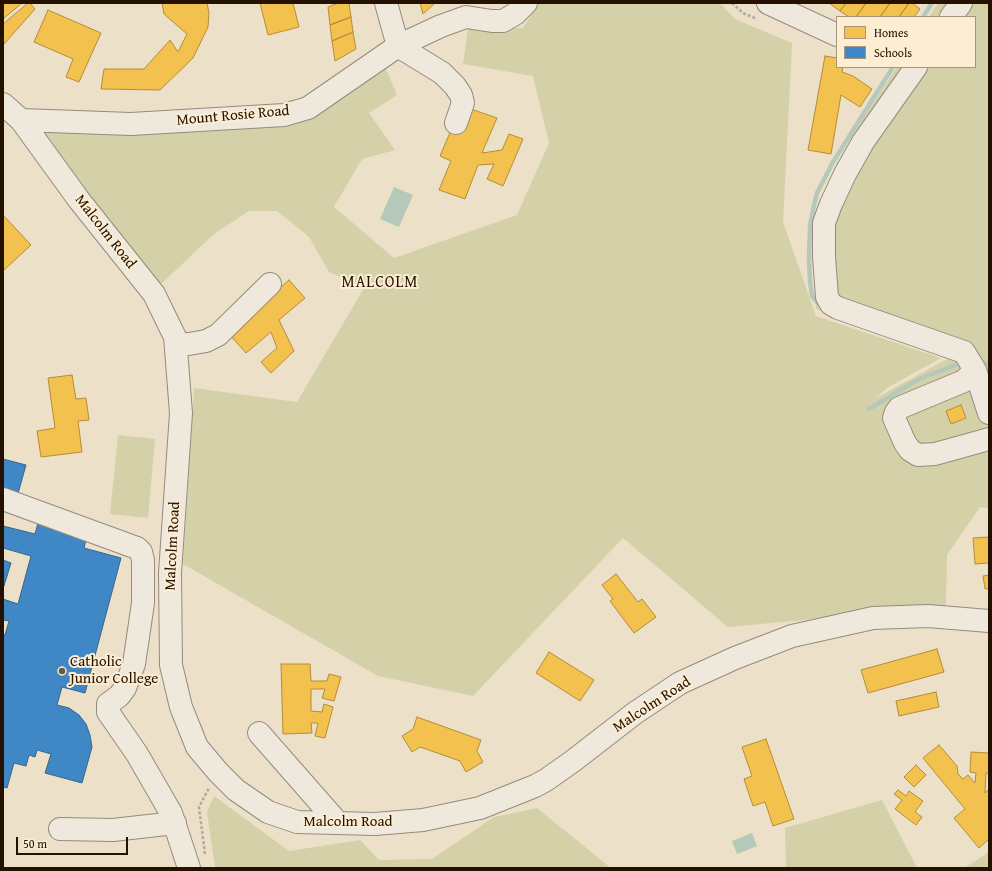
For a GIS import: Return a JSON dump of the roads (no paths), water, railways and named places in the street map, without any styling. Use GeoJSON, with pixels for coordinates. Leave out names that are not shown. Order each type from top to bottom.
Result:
{"type":"FeatureCollection","features":[{"type":"Feature","properties":{"kind":"street"},"geometry":{"type":"LineString","coordinates":[[386,3],[398,46],[442,73],[455,86],[461,95],[463,104],[456,123]]}},
{"type":"Feature","properties":{"kind":"street","name":"Mount Rosie Road"},"geometry":{"type":"LineString","coordinates":[[20,120],[131,124],[284,115],[308,108],[398,46],[441,26],[464,10],[492,21],[503,22],[515,14],[526,3]]}},
{"type":"Feature","properties":{"kind":"street"},"geometry":{"type":"LineString","coordinates":[[768,3],[836,35]]}},
{"type":"Feature","properties":{"kind":"street"},"geometry":{"type":"LineString","coordinates":[[952,16],[961,3]]}},
{"type":"Feature","properties":{"kind":"street"},"geometry":{"type":"LineString","coordinates":[[915,68],[863,142],[845,174],[831,204],[824,223],[824,257],[827,297],[831,304],[838,308],[971,363],[989,413]]}},
{"type":"Feature","properties":{"kind":"street"},"geometry":{"type":"LineString","coordinates":[[3,104],[20,120]]}},
{"type":"Feature","properties":{"kind":"street","name":"Malcolm Road"},"geometry":{"type":"LineString","coordinates":[[20,120],[79,200],[154,294],[175,337],[181,413],[170,573],[171,665],[182,707],[196,747],[236,790],[268,812],[297,822],[375,824],[423,820],[480,808],[535,786],[573,761],[635,712],[680,683],[735,658],[792,636],[873,618],[928,616],[989,621]]}},
{"type":"Feature","properties":{"kind":"street"},"geometry":{"type":"LineString","coordinates":[[176,345],[206,340],[218,335],[270,284]]}},
{"type":"Feature","properties":{"kind":"street"},"geometry":{"type":"LineString","coordinates":[[971,363],[964,381],[899,408],[894,418],[905,443],[910,450],[918,455],[935,454],[989,439]]}},
{"type":"Feature","properties":{"kind":"street"},"geometry":{"type":"LineString","coordinates":[[3,499],[137,548],[141,552],[143,560],[143,603],[134,664],[125,688],[119,696],[108,704],[108,712],[137,754],[171,813],[197,864]]}},
{"type":"Feature","properties":{"kind":"street"},"geometry":{"type":"LineString","coordinates":[[259,732],[338,823]]}},
{"type":"Feature","properties":{"kind":"street"},"geometry":{"type":"LineString","coordinates":[[60,829],[112,830],[175,823]]}},
{"type":"Feature","properties":{"kind":"waterway"},"geometry":{"type":"LineString","coordinates":[[924,16],[932,3]]}},
{"type":"Feature","properties":{"kind":"waterway"},"geometry":{"type":"LineString","coordinates":[[822,305],[812,296],[809,259],[810,226],[817,193],[833,162],[892,68]]}},
{"type":"Feature","properties":{"kind":"waterway"},"geometry":{"type":"LineString","coordinates":[[979,361],[989,365]]}},
{"type":"Feature","properties":{"kind":"waterway"},"geometry":{"type":"LineString","coordinates":[[869,409],[919,379],[964,362]]}},
{"type":"Feature","properties":{"kind":"place","name":"Catholic Junior College"},"geometry":{"type":"Point","coordinates":[62,671]}},
{"type":"Feature","properties":{"kind":"district","name":"MALCOLM"},"geometry":{"type":"Point","coordinates":[380,283]}}]}
